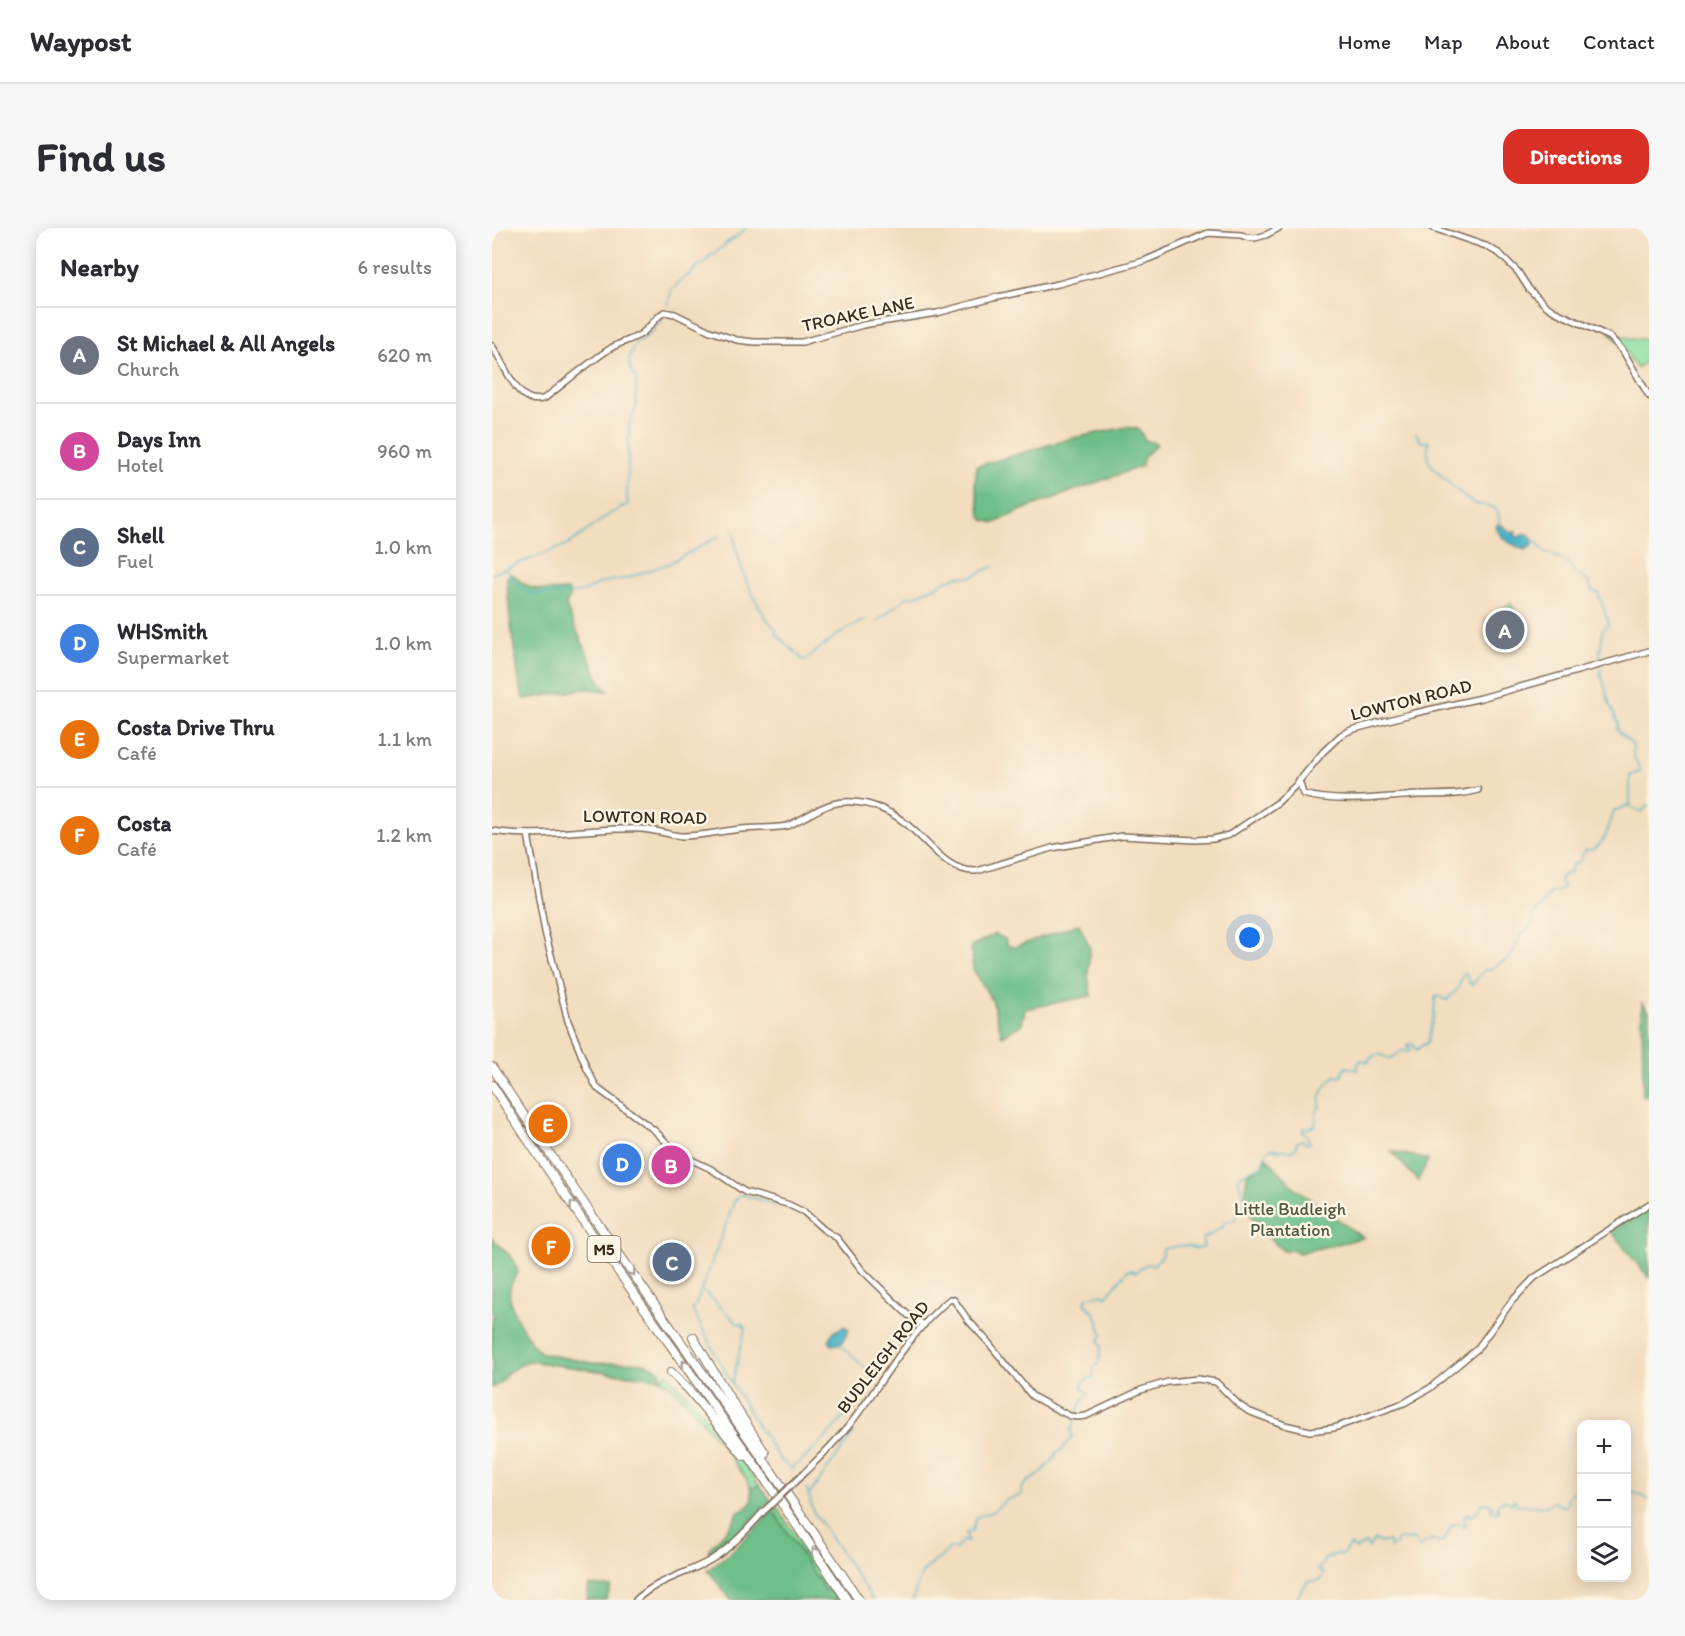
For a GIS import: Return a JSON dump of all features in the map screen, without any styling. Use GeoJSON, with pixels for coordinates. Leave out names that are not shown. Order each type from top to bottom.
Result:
{"type":"FeatureCollection","features":[{"type":"Feature","properties":{"kind":"highway","name":"M5"},"geometry":{"type":"LineString","coordinates":[[492,1067],[574,1190],[784,1488],[859,1600]]}},
{"type":"Feature","properties":{"kind":"highway","name":"M5"},"geometry":{"type":"LineString","coordinates":[[492,1085],[847,1600]]}},
{"type":"Feature","properties":{"kind":"highway","name":"M5"},"geometry":{"type":"LineString","coordinates":[[693,1337],[771,1462],[784,1488]]}},
{"type":"Feature","properties":{"kind":"highway","name":"M5"},"geometry":{"type":"LineString","coordinates":[[670,1372],[707,1410],[738,1450],[760,1472]]}},
{"type":"Feature","properties":{"kind":"street","name":"TROAKE LANE"},"geometry":{"type":"LineString","coordinates":[[492,346],[518,390],[528,399],[540,400],[595,358],[645,332],[664,312],[675,314],[710,331],[737,340],[802,342],[863,325],[937,313],[1144,261],[1208,233],[1255,238],[1266,236],[1279,228]]}},
{"type":"Feature","properties":{"kind":"street"},"geometry":{"type":"LineString","coordinates":[[1433,228],[1486,246],[1500,255],[1518,272],[1529,289],[1545,305],[1610,337],[1623,351],[1649,396]]}},
{"type":"Feature","properties":{"kind":"street","name":"LOWTON ROAD"},"geometry":{"type":"LineString","coordinates":[[492,831],[528,834],[643,829],[682,836],[715,834],[740,829],[788,826],[826,805],[853,802],[867,804],[904,822],[939,855],[969,872],[1052,848],[1122,836],[1213,839],[1229,835],[1277,802],[1323,752],[1341,735],[1351,730],[1481,698],[1649,651]]}},
{"type":"Feature","properties":{"kind":"street"},"geometry":{"type":"LineString","coordinates":[[1299,780],[1300,791],[1303,794]]}},
{"type":"Feature","properties":{"kind":"street"},"geometry":{"type":"LineString","coordinates":[[1289,791],[1315,797],[1363,798],[1456,794],[1478,790]]}},
{"type":"Feature","properties":{"kind":"street"},"geometry":{"type":"LineString","coordinates":[[528,834],[543,924],[568,1021],[597,1088],[654,1130],[677,1153],[711,1169],[745,1192],[788,1204],[804,1212],[837,1238],[862,1270],[908,1315],[924,1325]]}},
{"type":"Feature","properties":{"kind":"street","name":"BUDLEIGH ROAD"},"geometry":{"type":"LineString","coordinates":[[636,1600],[658,1583],[709,1561],[731,1544],[827,1451],[924,1325],[950,1299],[954,1300],[1032,1396],[1074,1417],[1086,1416],[1154,1385],[1182,1380],[1206,1380],[1216,1382],[1248,1411],[1300,1429],[1322,1430],[1344,1425],[1398,1406],[1426,1390],[1477,1350],[1512,1301],[1534,1278],[1649,1204]]}},
{"type":"Feature","properties":{"kind":"green space"},"geometry":{"type":"Polygon","coordinates":[[[1609,332],[1624,337],[1649,340],[1649,360],[1636,368],[1622,345],[1609,332]]]}},
{"type":"Feature","properties":{"kind":"green space"},"geometry":{"type":"Polygon","coordinates":[[[1127,427],[1139,429],[1145,440],[1157,444],[1143,458],[1142,466],[1024,509],[995,523],[983,520],[975,482],[977,466],[1073,438],[1127,427]]]}},
{"type":"Feature","properties":{"kind":"green space"},"geometry":{"type":"Polygon","coordinates":[[[513,574],[531,588],[553,591],[568,590],[570,597],[566,605],[570,616],[601,683],[608,691],[585,689],[525,699],[519,683],[509,611],[507,577],[513,574]]]}},
{"type":"Feature","properties":{"kind":"green space"},"geometry":{"type":"Polygon","coordinates":[[[1510,603],[1520,618],[1524,630],[1501,645],[1486,620],[1510,603]]]}},
{"type":"Feature","properties":{"kind":"green space"},"geometry":{"type":"Polygon","coordinates":[[[1079,924],[1090,948],[1088,976],[1091,996],[1025,1009],[1022,1024],[1002,1036],[992,1000],[973,969],[971,946],[995,934],[1005,939],[1008,946],[1015,947],[1079,924]]]}},
{"type":"Feature","properties":{"kind":"green space"},"geometry":{"type":"Polygon","coordinates":[[[1642,1003],[1649,1011],[1649,1096],[1643,1095],[1642,1003]]]}},
{"type":"Feature","properties":{"kind":"green space"},"geometry":{"type":"Polygon","coordinates":[[[1391,1151],[1428,1160],[1418,1181],[1391,1151]]]}},
{"type":"Feature","properties":{"kind":"green space","name":"Little Budleigh Plantation"},"geometry":{"type":"Polygon","coordinates":[[[1266,1157],[1295,1188],[1363,1238],[1299,1253],[1292,1250],[1283,1251],[1259,1228],[1248,1206],[1247,1174],[1261,1167],[1266,1157]]]}},
{"type":"Feature","properties":{"kind":"green space"},"geometry":{"type":"Polygon","coordinates":[[[1649,1206],[1649,1278],[1611,1231],[1649,1206]]]}},
{"type":"Feature","properties":{"kind":"green space"},"geometry":{"type":"Polygon","coordinates":[[[492,1238],[514,1260],[518,1273],[512,1282],[510,1300],[532,1344],[542,1353],[593,1363],[642,1363],[651,1365],[662,1377],[620,1374],[528,1361],[508,1372],[501,1382],[492,1388],[492,1318],[494,1317],[492,1312],[492,1238]]]}},
{"type":"Feature","properties":{"kind":"green space"},"geometry":{"type":"Polygon","coordinates":[[[667,1373],[715,1427],[759,1485],[751,1489],[740,1470],[704,1424],[675,1390],[658,1378],[667,1373]]]}},
{"type":"Feature","properties":{"kind":"green space"},"geometry":{"type":"Polygon","coordinates":[[[759,1485],[771,1500],[734,1537],[710,1554],[708,1550],[733,1523],[738,1512],[752,1502],[751,1489],[759,1485]]]}},
{"type":"Feature","properties":{"kind":"green space"},"geometry":{"type":"Polygon","coordinates":[[[776,1506],[831,1589],[826,1592],[773,1510],[776,1506]]]}},
{"type":"Feature","properties":{"kind":"green space"},"geometry":{"type":"Polygon","coordinates":[[[773,1510],[825,1591],[831,1589],[838,1600],[731,1600],[707,1571],[738,1546],[773,1510]]]}},
{"type":"Feature","properties":{"kind":"green space"},"geometry":{"type":"Polygon","coordinates":[[[589,1585],[611,1587],[606,1600],[587,1600],[589,1585]]]}},
{"type":"Feature","properties":{"kind":"water"},"geometry":{"type":"Polygon","coordinates":[[[1499,523],[1511,533],[1516,531],[1515,536],[1528,534],[1533,540],[1533,545],[1525,550],[1508,541],[1496,527],[1499,523]]]}},
{"type":"Feature","properties":{"kind":"water"},"geometry":{"type":"Polygon","coordinates":[[[843,1327],[849,1330],[842,1343],[832,1345],[829,1341],[831,1336],[843,1327]]]}},
{"type":"Feature","properties":{"kind":"waterway"},"geometry":{"type":"LineString","coordinates":[[668,306],[671,290],[691,274],[698,265],[704,264],[711,255],[746,228]]}},
{"type":"Feature","properties":{"kind":"waterway"},"geometry":{"type":"LineString","coordinates":[[492,574],[569,544],[611,513],[628,505],[629,425],[636,408],[636,378],[630,370],[629,359],[635,344],[649,335],[664,318]]}},
{"type":"Feature","properties":{"kind":"waterway"},"geometry":{"type":"LineString","coordinates":[[1416,433],[1421,442],[1429,441],[1428,460],[1435,470],[1472,502],[1495,509],[1499,524]]}},
{"type":"Feature","properties":{"kind":"waterway"},"geometry":{"type":"LineString","coordinates":[[734,529],[739,558],[757,603],[776,630],[776,634],[804,661],[836,636],[865,619]]}},
{"type":"Feature","properties":{"kind":"waterway"},"geometry":{"type":"LineString","coordinates":[[507,567],[511,579],[530,594],[584,592],[600,583],[627,578],[670,563],[719,536]]}},
{"type":"Feature","properties":{"kind":"waterway"},"geometry":{"type":"LineString","coordinates":[[1532,542],[1537,541],[1545,552],[1565,561],[1590,584],[1591,590],[1598,593],[1609,624],[1603,629],[1599,661]]}},
{"type":"Feature","properties":{"kind":"waterway"},"geometry":{"type":"LineString","coordinates":[[876,622],[907,597],[915,596],[959,576],[971,577],[994,566]]}},
{"type":"Feature","properties":{"kind":"waterway"},"geometry":{"type":"LineString","coordinates":[[1601,668],[1600,674],[1618,723],[1617,730],[1633,745],[1633,755],[1641,771],[1630,776],[1630,805]]}},
{"type":"Feature","properties":{"kind":"waterway"},"geometry":{"type":"LineString","coordinates":[[1077,1413],[1088,1393],[1082,1385],[1088,1378],[1093,1378],[1093,1368],[1099,1363],[1101,1345],[1099,1339],[1103,1335],[1095,1314],[1085,1304],[1086,1298],[1103,1294],[1106,1297],[1127,1271],[1136,1272],[1141,1267],[1153,1265],[1162,1256],[1163,1249],[1180,1246],[1196,1249],[1204,1247],[1202,1239],[1222,1228],[1226,1221],[1235,1221],[1236,1213],[1245,1205],[1246,1200],[1239,1177],[1250,1170],[1261,1167],[1270,1149],[1291,1151],[1295,1149],[1297,1142],[1303,1140],[1306,1144],[1310,1143],[1306,1134],[1302,1132],[1303,1129],[1315,1126],[1316,1112],[1320,1107],[1322,1094],[1331,1079],[1335,1076],[1342,1077],[1343,1069],[1346,1067],[1358,1070],[1358,1063],[1362,1060],[1369,1062],[1370,1058],[1379,1054],[1390,1059],[1403,1050],[1410,1051],[1411,1049],[1406,1045],[1412,1044],[1417,1050],[1427,1043],[1434,1014],[1435,998],[1437,996],[1447,1000],[1457,990],[1464,973],[1472,985],[1483,971],[1506,960],[1513,953],[1520,936],[1532,926],[1534,914],[1551,892],[1563,888],[1561,877],[1571,871],[1572,865],[1581,861],[1586,850],[1597,847],[1602,842],[1614,810],[1627,805],[1641,812],[1649,805]]}},
{"type":"Feature","properties":{"kind":"waterway"},"geometry":{"type":"LineString","coordinates":[[777,1205],[743,1195],[735,1200],[695,1307],[692,1309],[732,1384],[760,1429],[780,1460],[794,1470]]}},
{"type":"Feature","properties":{"kind":"waterway"},"geometry":{"type":"LineString","coordinates":[[705,1292],[745,1329],[732,1384]]}},
{"type":"Feature","properties":{"kind":"waterway"},"geometry":{"type":"LineString","coordinates":[[791,1468],[820,1444],[876,1378],[839,1344]]}},
{"type":"Feature","properties":{"kind":"waterway"},"geometry":{"type":"LineString","coordinates":[[912,1600],[923,1572],[949,1548],[955,1550],[962,1541],[968,1542],[966,1533],[972,1531],[976,1517],[992,1512],[1006,1500],[1022,1495],[1021,1489],[1027,1482],[1039,1475],[1072,1437],[1071,1430],[1076,1420]]}},
{"type":"Feature","properties":{"kind":"waterway"},"geometry":{"type":"LineString","coordinates":[[809,1495],[854,1433]]}},
{"type":"Feature","properties":{"kind":"waterway"},"geometry":{"type":"LineString","coordinates":[[806,1488],[814,1513],[873,1600]]}},
{"type":"Feature","properties":{"kind":"waterway"},"geometry":{"type":"LineString","coordinates":[[1297,1600],[1308,1581],[1322,1578],[1324,1573],[1317,1570],[1325,1559],[1337,1554],[1342,1555],[1350,1545],[1356,1549],[1366,1543],[1369,1548],[1375,1540],[1381,1543],[1389,1541],[1390,1548],[1397,1545],[1396,1540],[1414,1539],[1419,1548],[1434,1539],[1439,1543],[1444,1541],[1451,1526],[1459,1523],[1466,1525],[1464,1518],[1467,1513],[1470,1516],[1476,1513],[1481,1504],[1487,1503],[1493,1506],[1491,1511],[1499,1511],[1497,1506],[1499,1502],[1505,1500],[1512,1504],[1514,1499],[1517,1505],[1546,1506],[1553,1502],[1565,1507],[1569,1495],[1577,1491]]}},
{"type":"Feature","properties":{"kind":"waterway"},"geometry":{"type":"LineString","coordinates":[[1631,1493],[1649,1499]]}},
{"type":"Feature","properties":{"kind":"place","name":"St Michael & All Angels"},"geometry":{"type":"Point","coordinates":[1505,630]}},
{"type":"Feature","properties":{"kind":"place","name":"Costa Drive Thru"},"geometry":{"type":"Point","coordinates":[548,1124]}},
{"type":"Feature","properties":{"kind":"place","name":"WHSmith"},"geometry":{"type":"Point","coordinates":[622,1163]}},
{"type":"Feature","properties":{"kind":"place","name":"Days Inn"},"geometry":{"type":"Point","coordinates":[671,1165]}},
{"type":"Feature","properties":{"kind":"place","name":"Costa"},"geometry":{"type":"Point","coordinates":[551,1246]}},
{"type":"Feature","properties":{"kind":"place","name":"Shell"},"geometry":{"type":"Point","coordinates":[672,1262]}}]}
